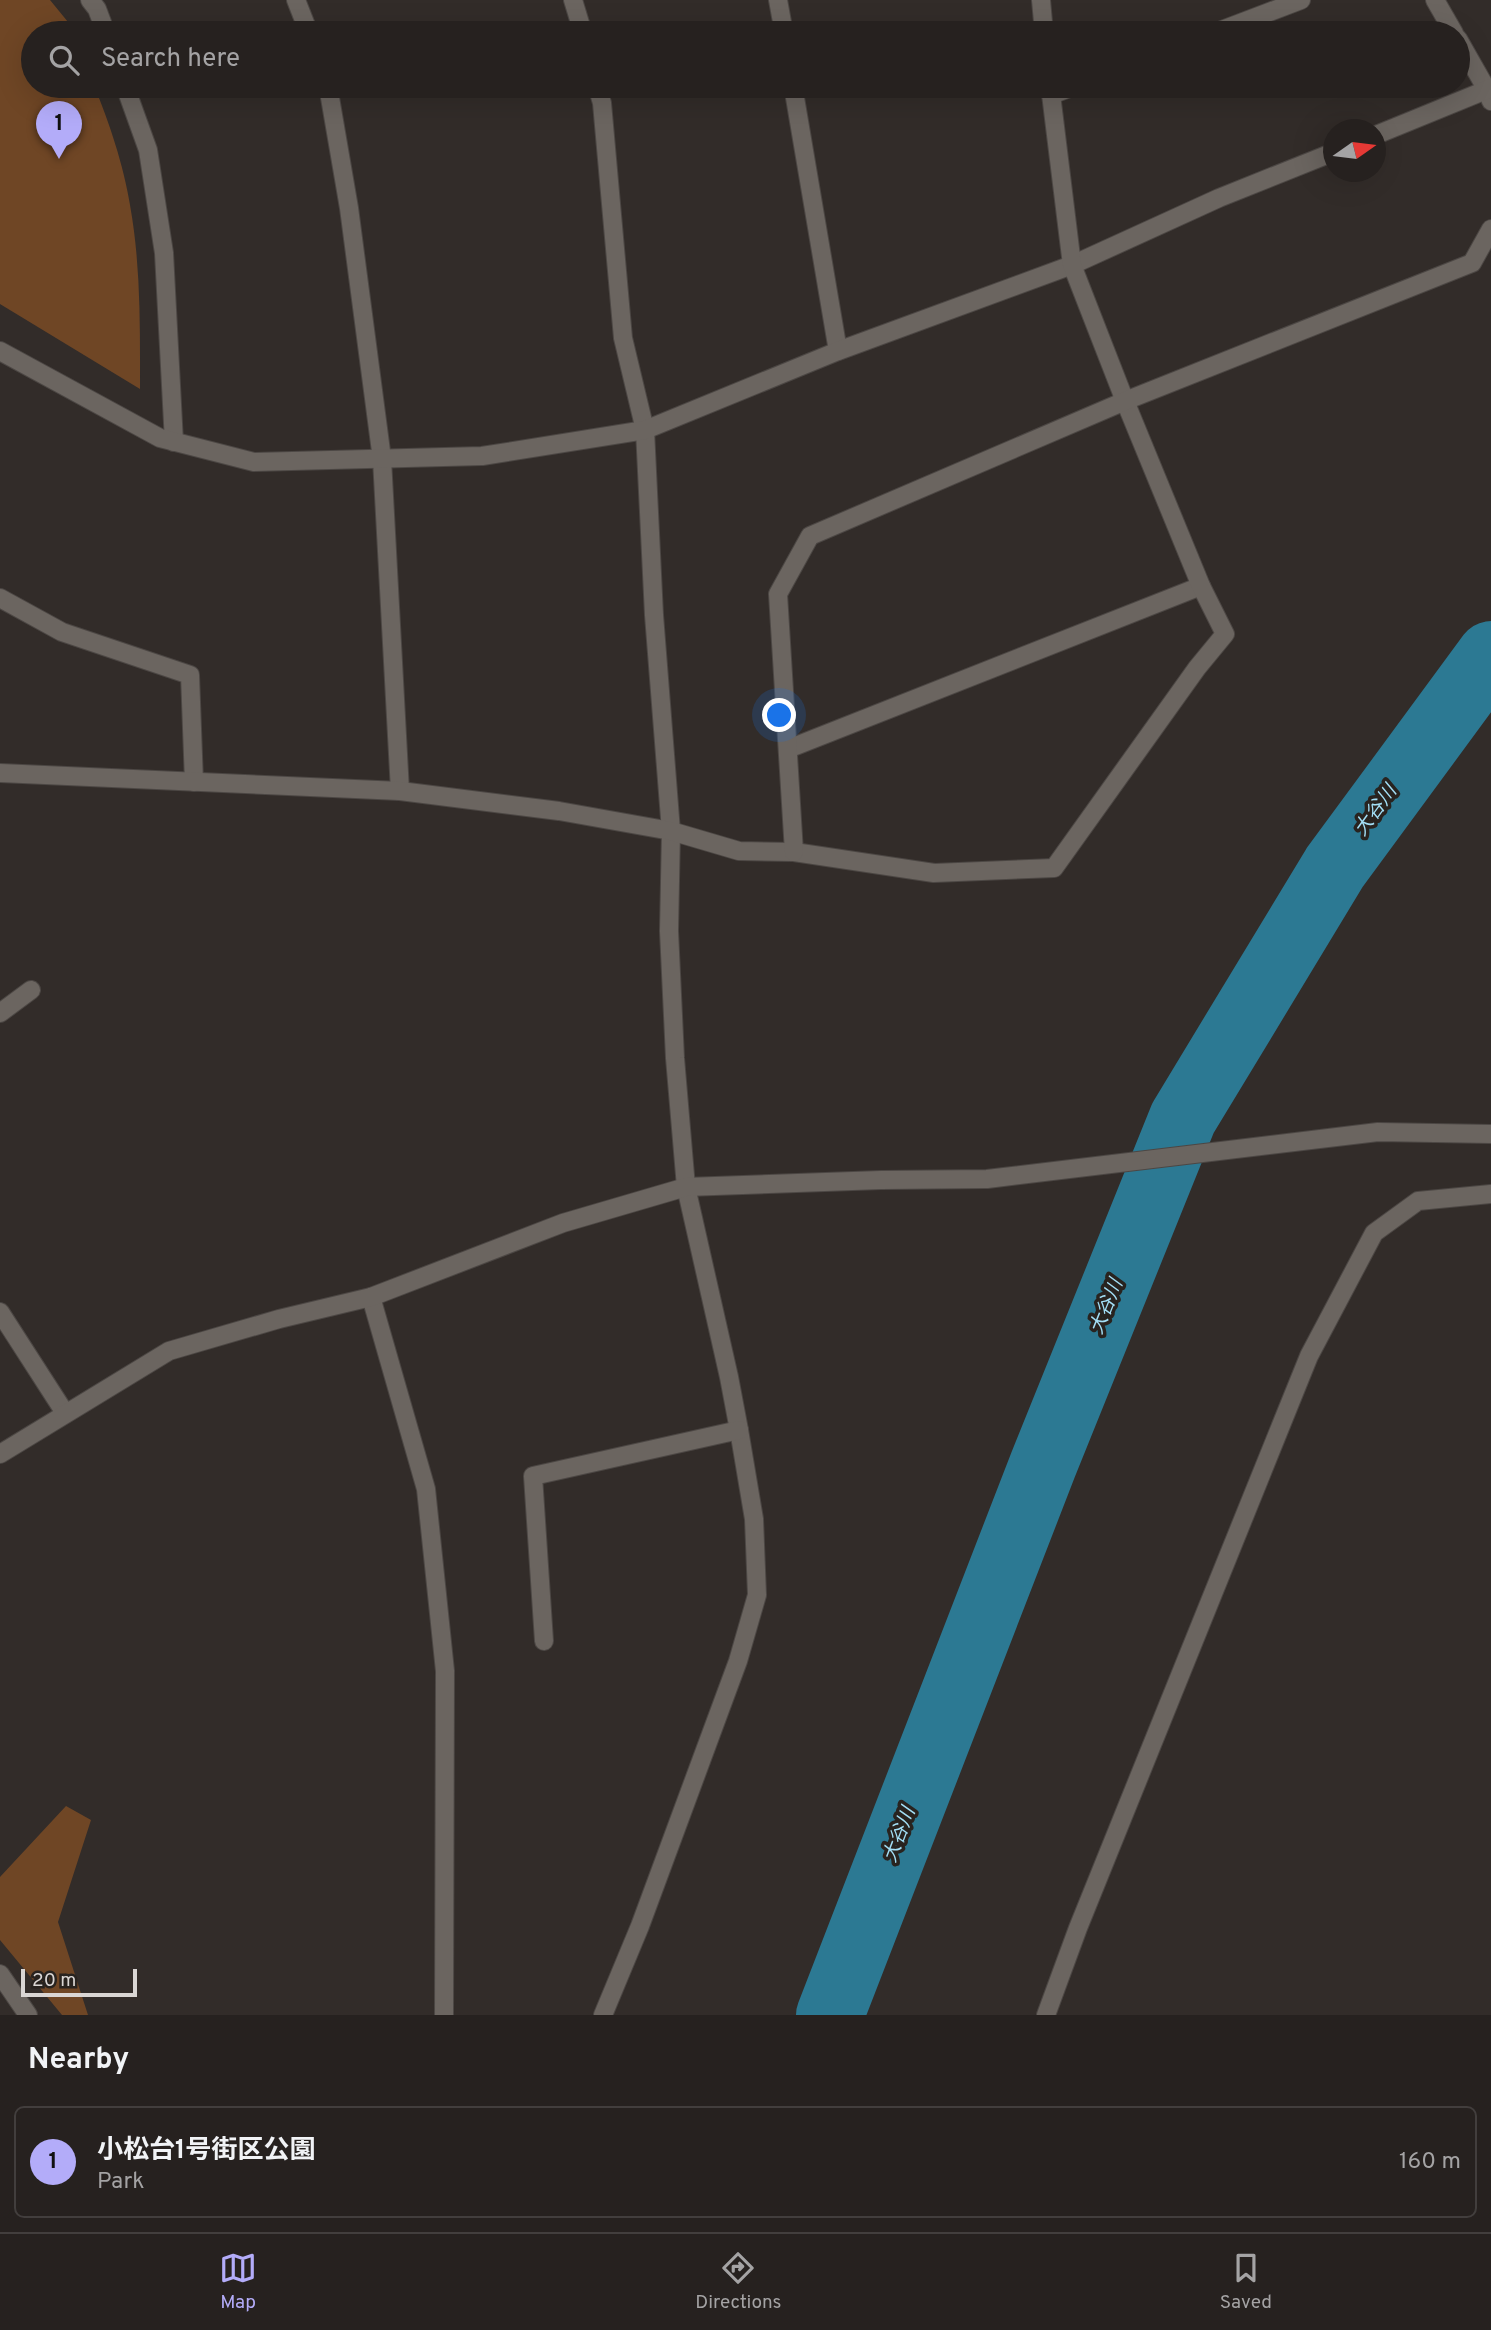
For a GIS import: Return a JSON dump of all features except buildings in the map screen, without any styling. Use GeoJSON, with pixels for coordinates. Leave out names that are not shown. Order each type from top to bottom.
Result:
{"type":"FeatureCollection","features":[{"type":"Feature","properties":{"kind":"street"},"geometry":{"type":"LineString","coordinates":[[90,0],[102,21]]}},
{"type":"Feature","properties":{"kind":"street"},"geometry":{"type":"LineString","coordinates":[[296,0],[304,21]]}},
{"type":"Feature","properties":{"kind":"street"},"geometry":{"type":"LineString","coordinates":[[573,0],[579,21]]}},
{"type":"Feature","properties":{"kind":"street"},"geometry":{"type":"LineString","coordinates":[[778,0],[782,21]]}},
{"type":"Feature","properties":{"kind":"street"},"geometry":{"type":"LineString","coordinates":[[1041,0],[1043,21]]}},
{"type":"Feature","properties":{"kind":"street"},"geometry":{"type":"LineString","coordinates":[[1246,21],[1301,0]]}},
{"type":"Feature","properties":{"kind":"street"},"geometry":{"type":"LineString","coordinates":[[1435,0],[1447,21]]}},
{"type":"Feature","properties":{"kind":"street"},"geometry":{"type":"LineString","coordinates":[[1386,131],[1490,93],[1470,59]]}},
{"type":"Feature","properties":{"kind":"street"},"geometry":{"type":"LineString","coordinates":[[129,98],[148,150],[164,253],[174,442]]}},
{"type":"Feature","properties":{"kind":"street"},"geometry":{"type":"LineString","coordinates":[[330,98],[349,208],[382,459],[400,791]]}},
{"type":"Feature","properties":{"kind":"street"},"geometry":{"type":"LineString","coordinates":[[601,98],[623,338],[645,430],[654,615],[671,831],[669,931],[675,1058],[686,1187],[729,1377],[754,1519],[757,1595],[733,1673],[640,1926],[603,2015]]}},
{"type":"Feature","properties":{"kind":"street"},"geometry":{"type":"LineString","coordinates":[[795,98],[838,351]]}},
{"type":"Feature","properties":{"kind":"street"},"geometry":{"type":"LineString","coordinates":[[0,773],[400,791],[559,811],[671,831],[739,851],[794,852],[934,873],[1054,868],[1196,668],[1225,634],[1201,586],[1072,265],[1051,98]]}},
{"type":"Feature","properties":{"kind":"street"},"geometry":{"type":"LineString","coordinates":[[0,351],[160,438],[254,462],[482,456],[645,430],[838,351],[1072,265],[1219,198],[1323,156]]}},
{"type":"Feature","properties":{"kind":"street"},"geometry":{"type":"LineString","coordinates":[[794,852],[778,594],[810,536],[1125,401],[1472,263],[1491,229]]}},
{"type":"Feature","properties":{"kind":"street"},"geometry":{"type":"LineString","coordinates":[[788,749],[1201,586]]}},
{"type":"Feature","properties":{"kind":"street"},"geometry":{"type":"LineString","coordinates":[[0,598],[62,632],[190,675],[194,782]]}},
{"type":"Feature","properties":{"kind":"street"},"geometry":{"type":"LineString","coordinates":[[0,1013],[31,990]]}},
{"type":"Feature","properties":{"kind":"street"},"geometry":{"type":"LineString","coordinates":[[0,1454],[169,1351],[279,1319],[371,1297],[563,1223],[686,1187],[881,1180],[987,1180],[1378,1132],[1491,1134]]}},
{"type":"Feature","properties":{"kind":"street"},"geometry":{"type":"LineString","coordinates":[[1046,2015],[1078,1928],[1309,1356],[1374,1233],[1418,1201],[1491,1194]]}},
{"type":"Feature","properties":{"kind":"street"},"geometry":{"type":"LineString","coordinates":[[371,1297],[426,1489],[445,1671],[444,2015]]}},
{"type":"Feature","properties":{"kind":"street"},"geometry":{"type":"LineString","coordinates":[[0,1312],[65,1413]]}},
{"type":"Feature","properties":{"kind":"street"},"geometry":{"type":"LineString","coordinates":[[544,1641],[533,1476],[738,1430]]}},
{"type":"Feature","properties":{"kind":"street"},"geometry":{"type":"LineString","coordinates":[[0,1974],[28,2015]]}},
{"type":"Feature","properties":{"kind":"shaded area"},"geometry":{"type":"Polygon","coordinates":[[[0,0],[50,0],[67,21],[21,21],[21,98],[99,98],[124,175],[134,228],[139,297],[140,389],[0,304],[0,0]]]}},
{"type":"Feature","properties":{"kind":"shaded area"},"geometry":{"type":"Polygon","coordinates":[[[66,1806],[91,1820],[58,1922],[88,2015],[62,2015],[0,1940],[0,1877],[66,1806]]]}},
{"type":"Feature","properties":{"kind":"waterway","name":"大谷川"},"geometry":{"type":"LineString","coordinates":[[830,2015],[1043,1465],[1183,1118],[1335,867],[1491,655]]}},
{"type":"Feature","properties":{"kind":"place","name":"小松台1号街区公園"},"geometry":{"type":"Point","coordinates":[59,159]}}]}
